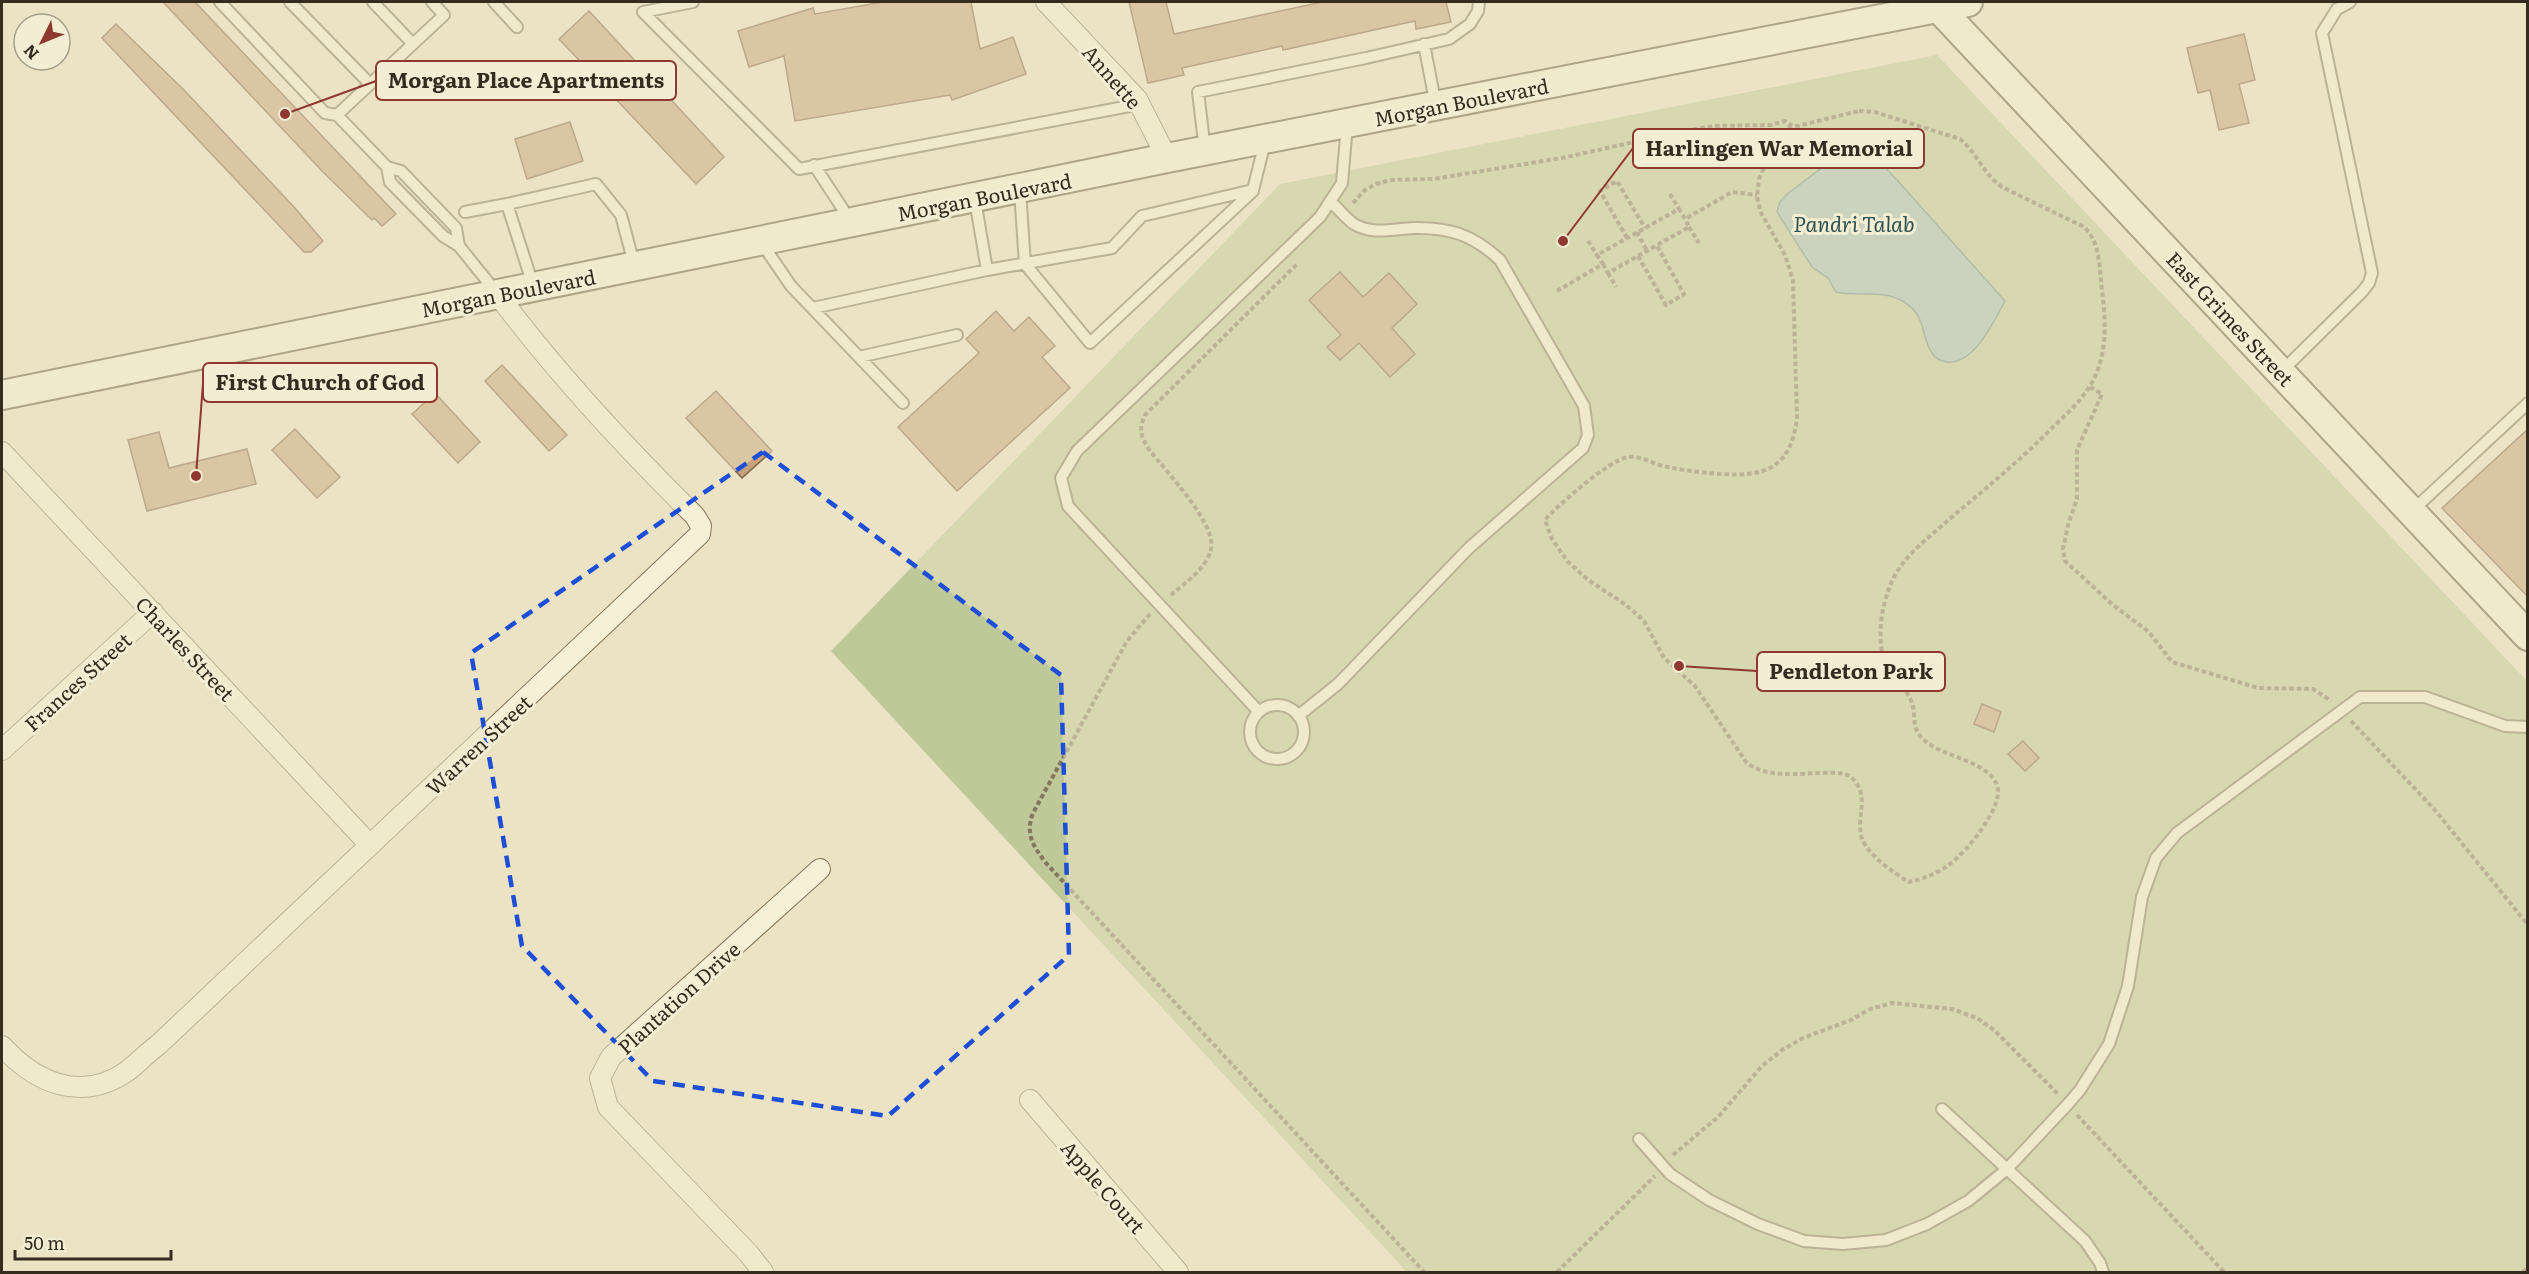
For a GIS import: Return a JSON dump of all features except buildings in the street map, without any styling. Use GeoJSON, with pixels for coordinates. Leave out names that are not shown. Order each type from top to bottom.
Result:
{"type":"FeatureCollection","features":[{"type":"Feature","properties":{"kind":"main road","name":"Morgan Boulevard"},"geometry":{"type":"LineString","coordinates":[[2,395],[1936,4],[1968,2]]}},
{"type":"Feature","properties":{"kind":"main road","name":"East Grimes Street"},"geometry":{"type":"LineString","coordinates":[[1936,4],[2528,636]]}},
{"type":"Feature","properties":{"kind":"street","name":"Annette"},"geometry":{"type":"LineString","coordinates":[[1046,2],[1140,104],[1167,158]]}},
{"type":"Feature","properties":{"kind":"street","name":"Warren Street"},"geometry":{"type":"LineString","coordinates":[[2,1046],[21,1066],[35,1076],[69,1086],[108,1082],[126,1072],[158,1045],[700,534],[701,526],[695,516],[560,374],[498,295]]}},
{"type":"Feature","properties":{"kind":"street","name":"Charles Street"},"geometry":{"type":"LineString","coordinates":[[2,452],[370,845]]}},
{"type":"Feature","properties":{"kind":"street","name":"Frances Street"},"geometry":{"type":"LineString","coordinates":[[2,750],[153,612]]}},
{"type":"Feature","properties":{"kind":"street","name":"Plantation Drive"},"geometry":{"type":"LineString","coordinates":[[763,1272],[749,1254],[608,1107],[600,1078],[611,1057],[820,869]]}},
{"type":"Feature","properties":{"kind":"street","name":"Apple Court"},"geometry":{"type":"LineString","coordinates":[[1030,1100],[1178,1272]]}},
{"type":"Feature","properties":{"kind":"lane"},"geometry":{"type":"LineString","coordinates":[[220,2],[326,112],[337,115],[387,166],[401,171],[456,228],[459,246],[498,295]]}},
{"type":"Feature","properties":{"kind":"lane"},"geometry":{"type":"LineString","coordinates":[[290,2],[370,84]]}},
{"type":"Feature","properties":{"kind":"lane"},"geometry":{"type":"LineString","coordinates":[[373,2],[413,44]]}},
{"type":"Feature","properties":{"kind":"lane"},"geometry":{"type":"LineString","coordinates":[[337,115],[444,15],[432,2]]}},
{"type":"Feature","properties":{"kind":"lane"},"geometry":{"type":"LineString","coordinates":[[494,2],[517,27]]}},
{"type":"Feature","properties":{"kind":"lane"},"geometry":{"type":"LineString","coordinates":[[693,2],[643,12],[799,168],[1140,104]]}},
{"type":"Feature","properties":{"kind":"lane"},"geometry":{"type":"LineString","coordinates":[[1205,151],[1198,92],[1449,39],[1470,24],[1478,11],[1479,2]]}},
{"type":"Feature","properties":{"kind":"lane"},"geometry":{"type":"LineString","coordinates":[[2281,372],[2362,292],[2369,283],[2372,273],[2322,33],[2337,9],[2350,2]]}},
{"type":"Feature","properties":{"kind":"lane"},"geometry":{"type":"LineString","coordinates":[[1424,44],[1437,106]]}},
{"type":"Feature","properties":{"kind":"lane"},"geometry":{"type":"LineString","coordinates":[[1259,712],[1068,506],[1061,478],[1077,451],[1320,217],[1342,183],[1347,124]]}},
{"type":"Feature","properties":{"kind":"lane"},"geometry":{"type":"LineString","coordinates":[[1020,189],[1025,264],[1090,343],[1253,190],[1265,140]]}},
{"type":"Feature","properties":{"kind":"lane"},"geometry":{"type":"LineString","coordinates":[[814,165],[852,223]]}},
{"type":"Feature","properties":{"kind":"lane"},"geometry":{"type":"LineString","coordinates":[[465,212],[596,184],[621,215],[634,267]]}},
{"type":"Feature","properties":{"kind":"lane"},"geometry":{"type":"LineString","coordinates":[[813,308],[987,270],[1112,248],[1142,216],[1253,190]]}},
{"type":"Feature","properties":{"kind":"lane"},"geometry":{"type":"LineString","coordinates":[[975,198],[987,270]]}},
{"type":"Feature","properties":{"kind":"lane"},"geometry":{"type":"LineString","coordinates":[[1298,716],[1338,684],[1469,548],[1583,448],[1588,435],[1584,406],[1500,260],[1483,243],[1443,229],[1413,228],[1378,232],[1354,224],[1330,201]]}},
{"type":"Feature","properties":{"kind":"lane"},"geometry":{"type":"LineString","coordinates":[[507,204],[534,288]]}},
{"type":"Feature","properties":{"kind":"lane"},"geometry":{"type":"LineString","coordinates":[[761,241],[791,286],[903,403]]}},
{"type":"Feature","properties":{"kind":"lane"},"geometry":{"type":"LineString","coordinates":[[859,357],[957,336]]}},
{"type":"Feature","properties":{"kind":"lane"},"geometry":{"type":"LineString","coordinates":[[2411,511],[2528,404]]}},
{"type":"Feature","properties":{"kind":"lane"},"geometry":{"type":"LineString","coordinates":[[1639,1139],[1671,1174],[1709,1200],[1758,1224],[1804,1241],[1843,1244],[1886,1240],[1927,1224],[1968,1201],[2006,1170],[2080,1090],[2109,1044],[2128,986],[2142,897],[2156,858],[2177,833],[2360,698],[2425,697],[2505,726],[2528,727]]}},
{"type":"Feature","properties":{"kind":"lane"},"geometry":{"type":"LineString","coordinates":[[1275,705],[1292,710],[1298,716],[1304,733],[1298,749],[1283,758],[1274,759],[1258,752],[1250,736],[1253,719],[1259,712],[1275,705]]}},
{"type":"Feature","properties":{"kind":"lane"},"geometry":{"type":"LineString","coordinates":[[1942,1108],[2006,1170],[2085,1240],[2103,1272]]}},
{"type":"Feature","properties":{"kind":"path"},"geometry":{"type":"LineString","coordinates":[[1859,111],[1875,112],[1960,139],[1970,147],[1991,179],[2002,187],[2084,227],[2093,235],[2097,249],[2106,320],[2099,366],[2086,394],[2020,461],[1918,547],[1902,564],[1892,580],[1879,635],[1880,648],[1888,669],[1911,700],[1914,728],[1929,744],[1984,771],[1997,784],[1998,792],[1997,800],[1980,832],[1959,857],[1935,873],[1909,882],[1884,865],[1863,840],[1860,820],[1863,797],[1860,788],[1851,776],[1836,772],[1781,774],[1754,769],[1740,754],[1695,686],[1664,658],[1644,621],[1568,562],[1552,539],[1545,520],[1554,509],[1592,479],[1617,460],[1629,456],[1662,466],[1701,473],[1752,475],[1770,470],[1784,457],[1795,436],[1797,418],[1793,280],[1785,255],[1761,213],[1757,195],[1759,179],[1775,143],[1785,129],[1793,127],[1859,111]]}},
{"type":"Feature","properties":{"kind":"path"},"geometry":{"type":"LineString","coordinates":[[1344,214],[1365,190],[1390,180],[1433,179],[1550,160],[1713,126],[1771,125],[1785,121],[1793,127]]}},
{"type":"Feature","properties":{"kind":"path"},"geometry":{"type":"LineString","coordinates":[[1627,238],[1600,191],[1617,181],[1645,228]]}},
{"type":"Feature","properties":{"kind":"path"},"geometry":{"type":"LineString","coordinates":[[1685,219],[1732,192],[1757,195]]}},
{"type":"Feature","properties":{"kind":"path"},"geometry":{"type":"LineString","coordinates":[[1670,194],[1699,243]]}},
{"type":"Feature","properties":{"kind":"path"},"geometry":{"type":"LineString","coordinates":[[1597,255],[1679,209]]}},
{"type":"Feature","properties":{"kind":"path"},"geometry":{"type":"LineString","coordinates":[[1608,273],[1689,227]]}},
{"type":"Feature","properties":{"kind":"path"},"geometry":{"type":"LineString","coordinates":[[1637,232],[1647,251]]}},
{"type":"Feature","properties":{"kind":"path"},"geometry":{"type":"LineString","coordinates":[[1588,241],[1616,287]]}},
{"type":"Feature","properties":{"kind":"path"},"geometry":{"type":"LineString","coordinates":[[1638,256],[1666,305],[1684,294],[1656,246]]}},
{"type":"Feature","properties":{"kind":"path"},"geometry":{"type":"LineString","coordinates":[[1301,260],[1145,416],[1140,427],[1142,439],[1202,517],[1210,535],[1212,548],[1203,564],[1160,605],[1127,641],[1033,813],[1029,824],[1029,838],[1046,863],[1425,1272]]}},
{"type":"Feature","properties":{"kind":"path"},"geometry":{"type":"LineString","coordinates":[[1557,291],[1603,264]]}},
{"type":"Feature","properties":{"kind":"path"},"geometry":{"type":"LineString","coordinates":[[2090,387],[2102,394],[2077,450],[2078,499],[2068,525],[2063,549],[2065,561],[2113,605],[2149,632],[2172,662],[2258,688],[2313,689],[2321,693],[2435,810],[2528,925]]}},
{"type":"Feature","properties":{"kind":"path"},"geometry":{"type":"LineString","coordinates":[[1557,1272],[1651,1181],[1663,1166],[1718,1117],[1762,1066],[1782,1050],[1803,1038],[1851,1020],[1870,1009],[1892,1003],[1952,1009],[1977,1018],[1995,1030],[2068,1104],[2224,1272]]}},
{"type":"Feature","properties":{"kind":"path"},"geometry":{"type":"LineString","coordinates":[[2523,1272],[2528,1267]]}},
{"type":"Feature","properties":{"kind":"highlighted area"},"geometry":{"type":"Polygon","coordinates":[[[763,452],[1061,675],[1069,955],[888,1116],[653,1081],[522,946],[471,653],[763,452]]]}},
{"type":"Feature","properties":{"kind":"green space"},"geometry":{"type":"Polygon","coordinates":[[[1937,55],[2527,681],[2527,1272],[1407,1272],[831,651],[1280,184],[1937,55]]]}},
{"type":"Feature","properties":{"kind":"water","name":"Pandri Talab"},"geometry":{"type":"Polygon","coordinates":[[[1859,151],[1873,155],[2005,301],[1989,330],[1966,357],[1957,361],[1945,362],[1933,355],[1916,313],[1896,298],[1880,294],[1836,292],[1828,278],[1812,267],[1777,212],[1780,202],[1787,194],[1839,155],[1859,151]]]}},
{"type":"Feature","properties":{"kind":"place","name":"Morgan Place Apartments"},"geometry":{"type":"Point","coordinates":[285,114]}},
{"type":"Feature","properties":{"kind":"place","name":"Harlingen War Memorial"},"geometry":{"type":"Point","coordinates":[1563,241]}},
{"type":"Feature","properties":{"kind":"place","name":"First Church of God"},"geometry":{"type":"Point","coordinates":[196,476]}},
{"type":"Feature","properties":{"kind":"place","name":"Pendleton Park"},"geometry":{"type":"Point","coordinates":[1679,666]}}]}
